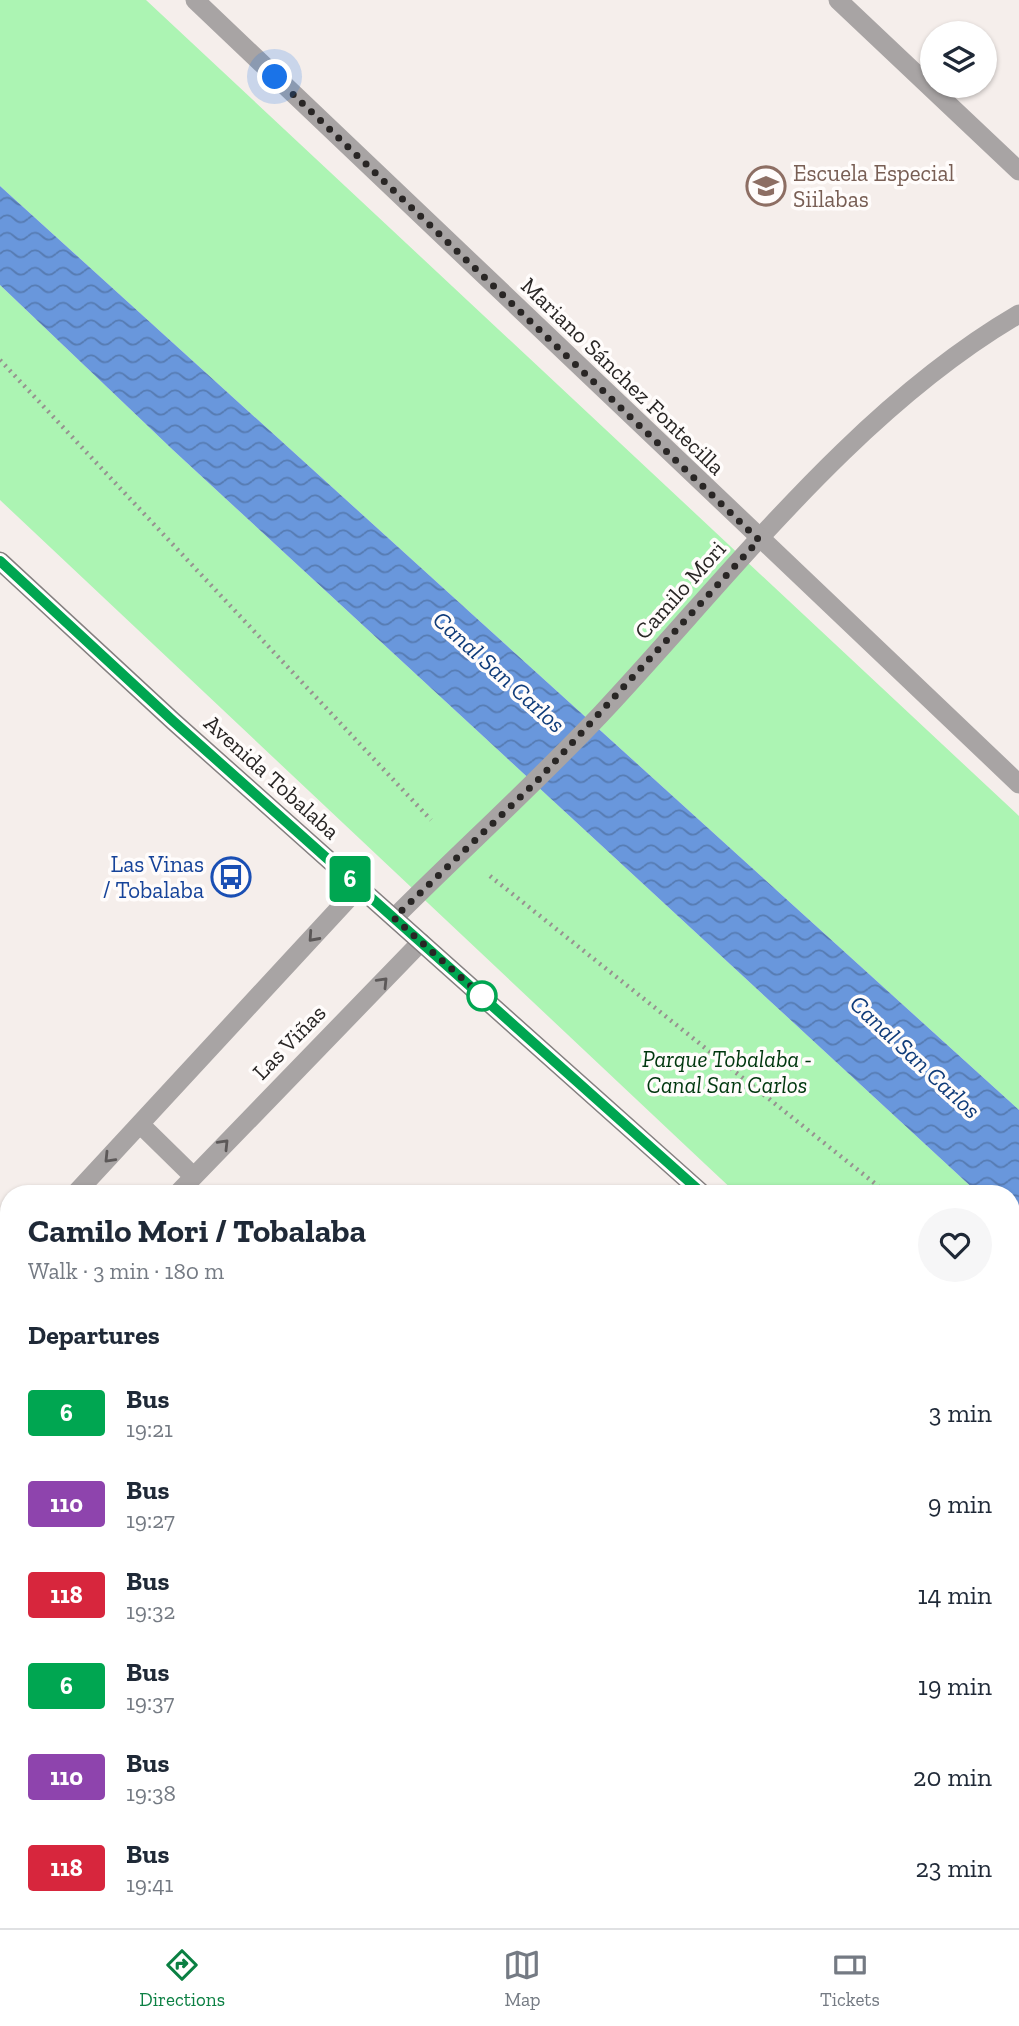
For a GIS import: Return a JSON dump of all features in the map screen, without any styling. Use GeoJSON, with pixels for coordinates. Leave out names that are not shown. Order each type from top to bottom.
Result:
{"type":"FeatureCollection","features":[{"type":"Feature","properties":{"kind":"main road","name":"Avenida Tobalaba"},"geometry":{"type":"LineString","coordinates":[[0,561],[693,1185]]}},
{"type":"Feature","properties":{"kind":"street","name":"Mariano Sánchez Fontecilla"},"geometry":{"type":"LineString","coordinates":[[195,0],[759,540],[1019,784]]}},
{"type":"Feature","properties":{"kind":"street"},"geometry":{"type":"LineString","coordinates":[[838,0],[1019,171]]}},
{"type":"Feature","properties":{"kind":"street","name":"Camilo Mori"},"geometry":{"type":"LineString","coordinates":[[394,918],[462,849],[520,798],[602,713],[759,540],[874,421],[993,330],[1019,314]]}},
{"type":"Feature","properties":{"kind":"street"},"geometry":{"type":"LineString","coordinates":[[84,1185],[359,887]]}},
{"type":"Feature","properties":{"kind":"street","name":"Las Viñas"},"geometry":{"type":"LineString","coordinates":[[185,1185],[421,942]]}},
{"type":"Feature","properties":{"kind":"street"},"geometry":{"type":"LineString","coordinates":[[141,1125],[193,1176]]}},
{"type":"Feature","properties":{"kind":"path"},"geometry":{"type":"LineString","coordinates":[[0,360],[431,820]]}},
{"type":"Feature","properties":{"kind":"path"},"geometry":{"type":"LineString","coordinates":[[490,876],[877,1185]]}},
{"type":"Feature","properties":{"kind":"green space"},"geometry":{"type":"Polygon","coordinates":[[[0,0],[146,0],[1019,816],[1019,1110],[0,186],[0,0]]]}},
{"type":"Feature","properties":{"kind":"green space","name":"Parque Tobalaba - Canal San Carlos"},"geometry":{"type":"Polygon","coordinates":[[[0,285],[173,450],[969,1185],[728,1185],[0,500],[0,285]]]}},
{"type":"Feature","properties":{"kind":"water","name":"Canal San Carlos"},"geometry":{"type":"Polygon","coordinates":[[[0,186],[1019,1110],[1019,1185],[969,1185],[173,450],[0,285],[0,186]]]}},
{"type":"Feature","properties":{"kind":"bus line","name":"6"},"geometry":{"type":"LineString","coordinates":[[0,561],[173,721],[693,1185]]}},
{"type":"Feature","properties":{"kind":"place","name":"Escuela Especial Siilabas"},"geometry":{"type":"Point","coordinates":[766,186]}},
{"type":"Feature","properties":{"kind":"place","name":"Las Vinas / Tobalaba"},"geometry":{"type":"Point","coordinates":[231,877]}},
{"type":"Feature","properties":{"kind":"route"},"geometry":{"type":"LineString","coordinates":[[275,77],[759,540],[537,781],[462,849],[394,918],[490,1003],[482,996]]}}]}
